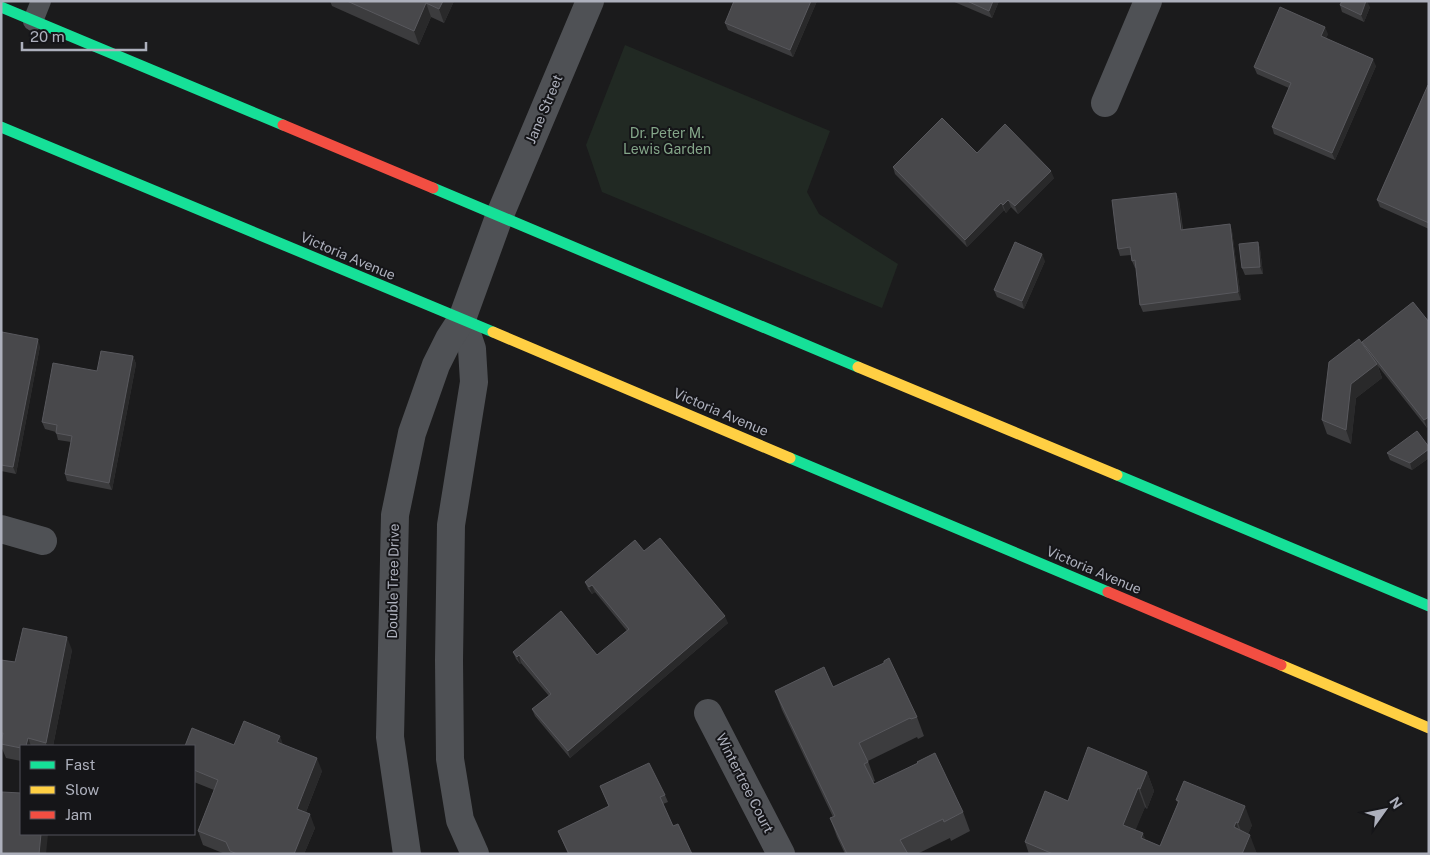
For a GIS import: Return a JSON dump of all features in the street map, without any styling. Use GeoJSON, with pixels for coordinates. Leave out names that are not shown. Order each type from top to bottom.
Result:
{"type":"FeatureCollection","features":[{"type":"Feature","properties":{"kind":"main road"},"geometry":{"type":"LineString","coordinates":[[1,7],[1429,606]]}},
{"type":"Feature","properties":{"kind":"main road","name":"Victoria Avenue"},"geometry":{"type":"LineString","coordinates":[[1,127],[462,319],[1429,728]]}},
{"type":"Feature","properties":{"kind":"street","name":"Jane Street"},"geometry":{"type":"LineString","coordinates":[[500,216],[590,1]]}},
{"type":"Feature","properties":{"kind":"street"},"geometry":{"type":"LineString","coordinates":[[1105,104],[1148,1]]}},
{"type":"Feature","properties":{"kind":"street","name":"Double Tree Drive"},"geometry":{"type":"LineString","coordinates":[[408,854],[390,737],[395,515],[412,433],[436,364],[448,339],[462,319],[500,216]]}},
{"type":"Feature","properties":{"kind":"street"},"geometry":{"type":"LineString","coordinates":[[462,319],[472,349],[474,382],[451,525],[450,759],[460,820],[475,854]]}},
{"type":"Feature","properties":{"kind":"street"},"geometry":{"type":"LineString","coordinates":[[1,529],[43,541]]}},
{"type":"Feature","properties":{"kind":"street","name":"Wintertree Court"},"geometry":{"type":"LineString","coordinates":[[708,713],[781,854]]}},
{"type":"Feature","properties":{"kind":"lane"},"geometry":{"type":"LineString","coordinates":[[33,21],[41,1]]}},
{"type":"Feature","properties":{"kind":"green space","name":"Dr. Peter M. Lewis Garden"},"geometry":{"type":"Polygon","coordinates":[[[625,45],[830,131],[807,192],[819,214],[898,264],[882,308],[602,192],[586,145],[625,45]]]}},
{"type":"Feature","properties":{"kind":"building"},"geometry":{"type":"Polygon","coordinates":[[[347,1],[443,1],[439,9],[426,3],[414,31],[347,1]]]}},
{"type":"Feature","properties":{"kind":"building"},"geometry":{"type":"Polygon","coordinates":[[[734,1],[811,1],[790,50],[725,23],[734,1]]]}},
{"type":"Feature","properties":{"kind":"building"},"geometry":{"type":"Polygon","coordinates":[[[967,1],[993,1],[989,11],[967,1]]]}},
{"type":"Feature","properties":{"kind":"building"},"geometry":{"type":"Polygon","coordinates":[[[1342,1],[1366,1],[1361,15],[1340,5],[1342,1]]]}},
{"type":"Feature","properties":{"kind":"building"},"geometry":{"type":"Polygon","coordinates":[[[1280,7],[1325,27],[1321,36],[1373,59],[1332,153],[1272,127],[1291,83],[1254,67],[1280,7]]]}},
{"type":"Feature","properties":{"kind":"building"},"geometry":{"type":"Polygon","coordinates":[[[1429,85],[1429,223],[1377,200],[1429,85]]]}},
{"type":"Feature","properties":{"kind":"building"},"geometry":{"type":"Polygon","coordinates":[[[942,118],[977,153],[1005,124],[1051,171],[1015,206],[1008,200],[1003,205],[1001,203],[965,240],[893,167],[942,118]]]}},
{"type":"Feature","properties":{"kind":"building"},"geometry":{"type":"Polygon","coordinates":[[[1176,193],[1181,230],[1230,224],[1238,292],[1140,305],[1135,260],[1132,261],[1130,247],[1118,249],[1112,200],[1176,193]]]}},
{"type":"Feature","properties":{"kind":"building"},"geometry":{"type":"Polygon","coordinates":[[[1015,242],[1042,254],[1022,301],[994,290],[1015,242]]]}},
{"type":"Feature","properties":{"kind":"building"},"geometry":{"type":"Polygon","coordinates":[[[1258,242],[1260,267],[1242,268],[1239,244],[1258,242]]]}},
{"type":"Feature","properties":{"kind":"building"},"geometry":{"type":"Polygon","coordinates":[[[1413,302],[1429,322],[1429,417],[1424,420],[1362,342],[1413,302]]]}},
{"type":"Feature","properties":{"kind":"building"},"geometry":{"type":"Polygon","coordinates":[[[2,332],[38,339],[13,467],[1,465],[2,332]]]}},
{"type":"Feature","properties":{"kind":"building"},"geometry":{"type":"Polygon","coordinates":[[[1359,339],[1377,364],[1351,384],[1346,430],[1322,420],[1329,362],[1359,339]]]}},
{"type":"Feature","properties":{"kind":"building"},"geometry":{"type":"Polygon","coordinates":[[[101,351],[133,356],[109,483],[65,474],[72,436],[56,433],[57,425],[42,422],[53,363],[97,371],[101,351]]]}},
{"type":"Feature","properties":{"kind":"building"},"geometry":{"type":"Polygon","coordinates":[[[1417,431],[1429,449],[1410,463],[1387,453],[1417,431]]]}},
{"type":"Feature","properties":{"kind":"building"},"geometry":{"type":"Polygon","coordinates":[[[660,538],[725,616],[568,751],[532,709],[551,694],[519,655],[517,657],[513,652],[561,611],[597,655],[629,629],[592,585],[589,587],[585,582],[635,540],[644,551],[660,538]]]}},
{"type":"Feature","properties":{"kind":"building"},"geometry":{"type":"Polygon","coordinates":[[[23,628],[67,637],[46,743],[28,738],[26,745],[20,745],[20,748],[1,744],[3,733],[1,733],[1,660],[15,662],[23,628]]]}},
{"type":"Feature","properties":{"kind":"building"},"geometry":{"type":"Polygon","coordinates":[[[889,658],[917,717],[910,718],[859,743],[868,762],[864,764],[874,784],[935,753],[963,812],[944,822],[943,819],[900,840],[908,854],[847,854],[830,818],[835,816],[775,691],[824,667],[833,687],[884,663],[889,658]]]}},
{"type":"Feature","properties":{"kind":"building"},"geometry":{"type":"Polygon","coordinates":[[[244,721],[280,736],[277,742],[317,758],[297,809],[310,814],[294,854],[237,854],[230,851],[226,842],[198,831],[218,780],[195,770],[195,745],[185,745],[192,728],[234,745],[244,721]]]}},
{"type":"Feature","properties":{"kind":"building"},"geometry":{"type":"Polygon","coordinates":[[[1088,747],[1147,772],[1140,789],[1138,788],[1123,825],[1143,833],[1141,838],[1160,846],[1179,801],[1176,800],[1184,781],[1245,806],[1238,823],[1236,822],[1234,827],[1250,835],[1242,854],[1053,854],[1025,842],[1045,791],[1068,801],[1088,747]]]}},
{"type":"Feature","properties":{"kind":"building"},"geometry":{"type":"Polygon","coordinates":[[[649,763],[665,795],[660,797],[673,826],[678,824],[692,854],[569,854],[558,831],[609,806],[600,786],[649,763]]]}},
{"type":"Feature","properties":{"kind":"building"},"geometry":{"type":"Polygon","coordinates":[[[2,792],[20,793],[20,835],[41,835],[39,854],[1,854],[2,792]]]}},
{"type":"Feature","properties":{"kind":"traffic: fast"},"geometry":{"type":"LineString","coordinates":[[1,7],[283,125]]}},
{"type":"Feature","properties":{"kind":"traffic: fast"},"geometry":{"type":"LineString","coordinates":[[1,127],[493,332]]}},
{"type":"Feature","properties":{"kind":"traffic: fast"},"geometry":{"type":"LineString","coordinates":[[433,188],[858,367]]}},
{"type":"Feature","properties":{"kind":"traffic: fast"},"geometry":{"type":"LineString","coordinates":[[790,458],[1108,592]]}},
{"type":"Feature","properties":{"kind":"traffic: fast"},"geometry":{"type":"LineString","coordinates":[[1117,475],[1429,606]]}},
{"type":"Feature","properties":{"kind":"traffic: slow"},"geometry":{"type":"LineString","coordinates":[[493,332],[790,458]]}},
{"type":"Feature","properties":{"kind":"traffic: slow"},"geometry":{"type":"LineString","coordinates":[[858,367],[1117,475]]}},
{"type":"Feature","properties":{"kind":"traffic: slow"},"geometry":{"type":"LineString","coordinates":[[1281,665],[1429,728]]}},
{"type":"Feature","properties":{"kind":"traffic: jam"},"geometry":{"type":"LineString","coordinates":[[283,125],[433,188]]}},
{"type":"Feature","properties":{"kind":"traffic: jam"},"geometry":{"type":"LineString","coordinates":[[1108,592],[1281,665]]}}]}
